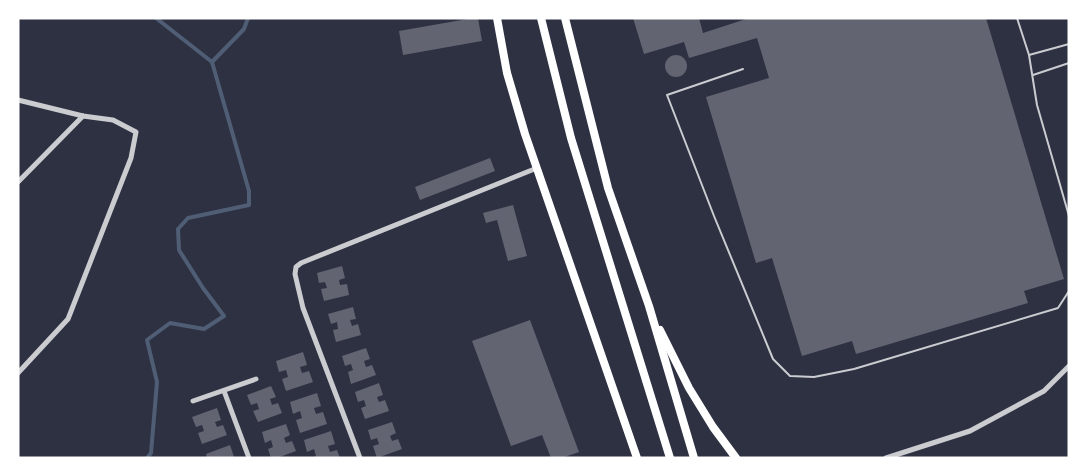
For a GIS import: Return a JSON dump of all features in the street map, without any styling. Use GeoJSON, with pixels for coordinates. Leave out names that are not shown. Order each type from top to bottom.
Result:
{"type":"FeatureCollection","features":[{"type":"Feature","properties":{"kind":"highway"},"geometry":{"type":"LineString","coordinates":[[497,18],[507,73],[537,168],[637,458]]}},
{"type":"Feature","properties":{"kind":"highway"},"geometry":{"type":"LineString","coordinates":[[541,18],[571,138],[670,458]]}},
{"type":"Feature","properties":{"kind":"highway"},"geometry":{"type":"LineString","coordinates":[[565,18],[608,188],[649,306],[694,458]]}},
{"type":"Feature","properties":{"kind":"highway"},"geometry":{"type":"LineString","coordinates":[[649,306],[689,388],[713,427],[736,458]]}},
{"type":"Feature","properties":{"kind":"street"},"geometry":{"type":"LineString","coordinates":[[18,100],[83,116],[113,120],[136,132],[131,158],[68,319],[18,373]]}},
{"type":"Feature","properties":{"kind":"street"},"geometry":{"type":"LineString","coordinates":[[18,182],[83,116]]}},
{"type":"Feature","properties":{"kind":"street"},"geometry":{"type":"LineString","coordinates":[[360,458],[303,308],[295,274],[296,267],[301,263],[537,168]]}},
{"type":"Feature","properties":{"kind":"street"},"geometry":{"type":"LineString","coordinates":[[886,458],[970,431],[1044,391],[1069,366]]}},
{"type":"Feature","properties":{"kind":"street"},"geometry":{"type":"LineString","coordinates":[[194,401],[256,379]]}},
{"type":"Feature","properties":{"kind":"street"},"geometry":{"type":"LineString","coordinates":[[224,391],[249,458]]}},
{"type":"Feature","properties":{"kind":"lane"},"geometry":{"type":"LineString","coordinates":[[1017,18],[1029,54],[1037,105],[1069,215]]}},
{"type":"Feature","properties":{"kind":"lane"},"geometry":{"type":"LineString","coordinates":[[1029,54],[1069,44]]}},
{"type":"Feature","properties":{"kind":"lane"},"geometry":{"type":"LineString","coordinates":[[1033,75],[1069,63]]}},
{"type":"Feature","properties":{"kind":"lane"},"geometry":{"type":"LineString","coordinates":[[743,69],[667,95],[773,359],[790,376],[814,377],[854,369],[1058,308],[1069,291]]}},
{"type":"Feature","properties":{"kind":"building"},"geometry":{"type":"Polygon","coordinates":[[[478,18],[482,41],[403,55],[399,31],[478,18]]]}},
{"type":"Feature","properties":{"kind":"building"},"geometry":{"type":"Polygon","coordinates":[[[633,18],[699,18],[703,33],[749,18],[986,18],[1064,279],[1024,291],[1028,303],[856,354],[852,341],[802,356],[772,258],[756,263],[706,97],[769,78],[757,38],[689,58],[684,42],[644,54],[633,18]]]}},
{"type":"Feature","properties":{"kind":"building"},"geometry":{"type":"Polygon","coordinates":[[[676,55],[684,58],[687,66],[684,74],[676,77],[668,74],[665,66],[668,58],[676,55]]]}},
{"type":"Feature","properties":{"kind":"building"},"geometry":{"type":"Polygon","coordinates":[[[490,158],[495,171],[420,200],[415,187],[490,158]]]}},
{"type":"Feature","properties":{"kind":"building"},"geometry":{"type":"Polygon","coordinates":[[[513,205],[527,256],[508,261],[497,220],[486,223],[483,213],[513,205]]]}},
{"type":"Feature","properties":{"kind":"building"},"geometry":{"type":"Polygon","coordinates":[[[342,266],[345,278],[339,280],[340,285],[347,284],[349,295],[324,301],[321,289],[327,288],[325,282],[319,283],[317,273],[342,266]]]}},
{"type":"Feature","properties":{"kind":"building"},"geometry":{"type":"Polygon","coordinates":[[[353,307],[356,319],[350,320],[352,326],[358,324],[361,335],[336,342],[333,330],[338,329],[337,322],[331,324],[328,314],[353,307]]]}},
{"type":"Feature","properties":{"kind":"building"},"geometry":{"type":"Polygon","coordinates":[[[530,320],[579,452],[562,458],[551,458],[542,435],[511,446],[472,341],[530,320]]]}},
{"type":"Feature","properties":{"kind":"building"},"geometry":{"type":"Polygon","coordinates":[[[366,348],[370,359],[364,361],[366,367],[372,365],[376,375],[351,384],[348,372],[353,370],[351,364],[345,366],[342,356],[366,348]]]}},
{"type":"Feature","properties":{"kind":"building"},"geometry":{"type":"Polygon","coordinates":[[[303,352],[307,365],[300,367],[302,373],[309,371],[313,382],[286,391],[282,379],[288,377],[286,370],[279,372],[276,361],[303,352]]]}},
{"type":"Feature","properties":{"kind":"building"},"geometry":{"type":"Polygon","coordinates":[[[379,383],[383,395],[377,397],[379,402],[385,400],[389,411],[365,419],[361,408],[366,406],[364,400],[358,402],[355,392],[379,383]]]}},
{"type":"Feature","properties":{"kind":"building"},"geometry":{"type":"Polygon","coordinates":[[[271,386],[276,397],[270,399],[272,405],[278,403],[282,413],[258,422],[253,411],[259,409],[257,403],[251,405],[247,395],[271,386]]]}},
{"type":"Feature","properties":{"kind":"building"},"geometry":{"type":"Polygon","coordinates":[[[317,393],[321,406],[314,408],[316,414],[323,412],[327,424],[300,433],[296,420],[302,418],[300,411],[293,414],[290,402],[317,393]]]}},
{"type":"Feature","properties":{"kind":"building"},"geometry":{"type":"Polygon","coordinates":[[[217,408],[221,420],[215,422],[217,427],[223,425],[227,435],[202,444],[198,433],[204,431],[202,425],[196,427],[192,417],[217,408]]]}},
{"type":"Feature","properties":{"kind":"building"},"geometry":{"type":"Polygon","coordinates":[[[392,422],[396,433],[390,436],[392,441],[398,439],[402,449],[377,458],[373,446],[379,444],[377,438],[371,440],[368,430],[392,422]]]}},
{"type":"Feature","properties":{"kind":"building"},"geometry":{"type":"Polygon","coordinates":[[[286,424],[290,435],[284,438],[286,443],[292,441],[296,451],[271,458],[268,449],[273,447],[271,440],[265,443],[262,432],[286,424]]]}},
{"type":"Feature","properties":{"kind":"building"},"geometry":{"type":"Polygon","coordinates":[[[331,431],[335,444],[328,446],[330,452],[337,450],[340,458],[312,458],[316,456],[314,449],[307,452],[304,440],[331,431]]]}},
{"type":"Feature","properties":{"kind":"building"},"geometry":{"type":"Polygon","coordinates":[[[230,445],[234,457],[207,458],[206,454],[230,445]]]}},
{"type":"Feature","properties":{"kind":"waterway"},"geometry":{"type":"LineString","coordinates":[[156,18],[212,62]]}},
{"type":"Feature","properties":{"kind":"waterway"},"geometry":{"type":"LineString","coordinates":[[147,458],[151,453],[157,382],[147,340],[170,323],[204,329],[224,316],[179,250],[178,229],[188,218],[249,205],[249,191],[212,62],[244,29],[248,18]]}}]}
